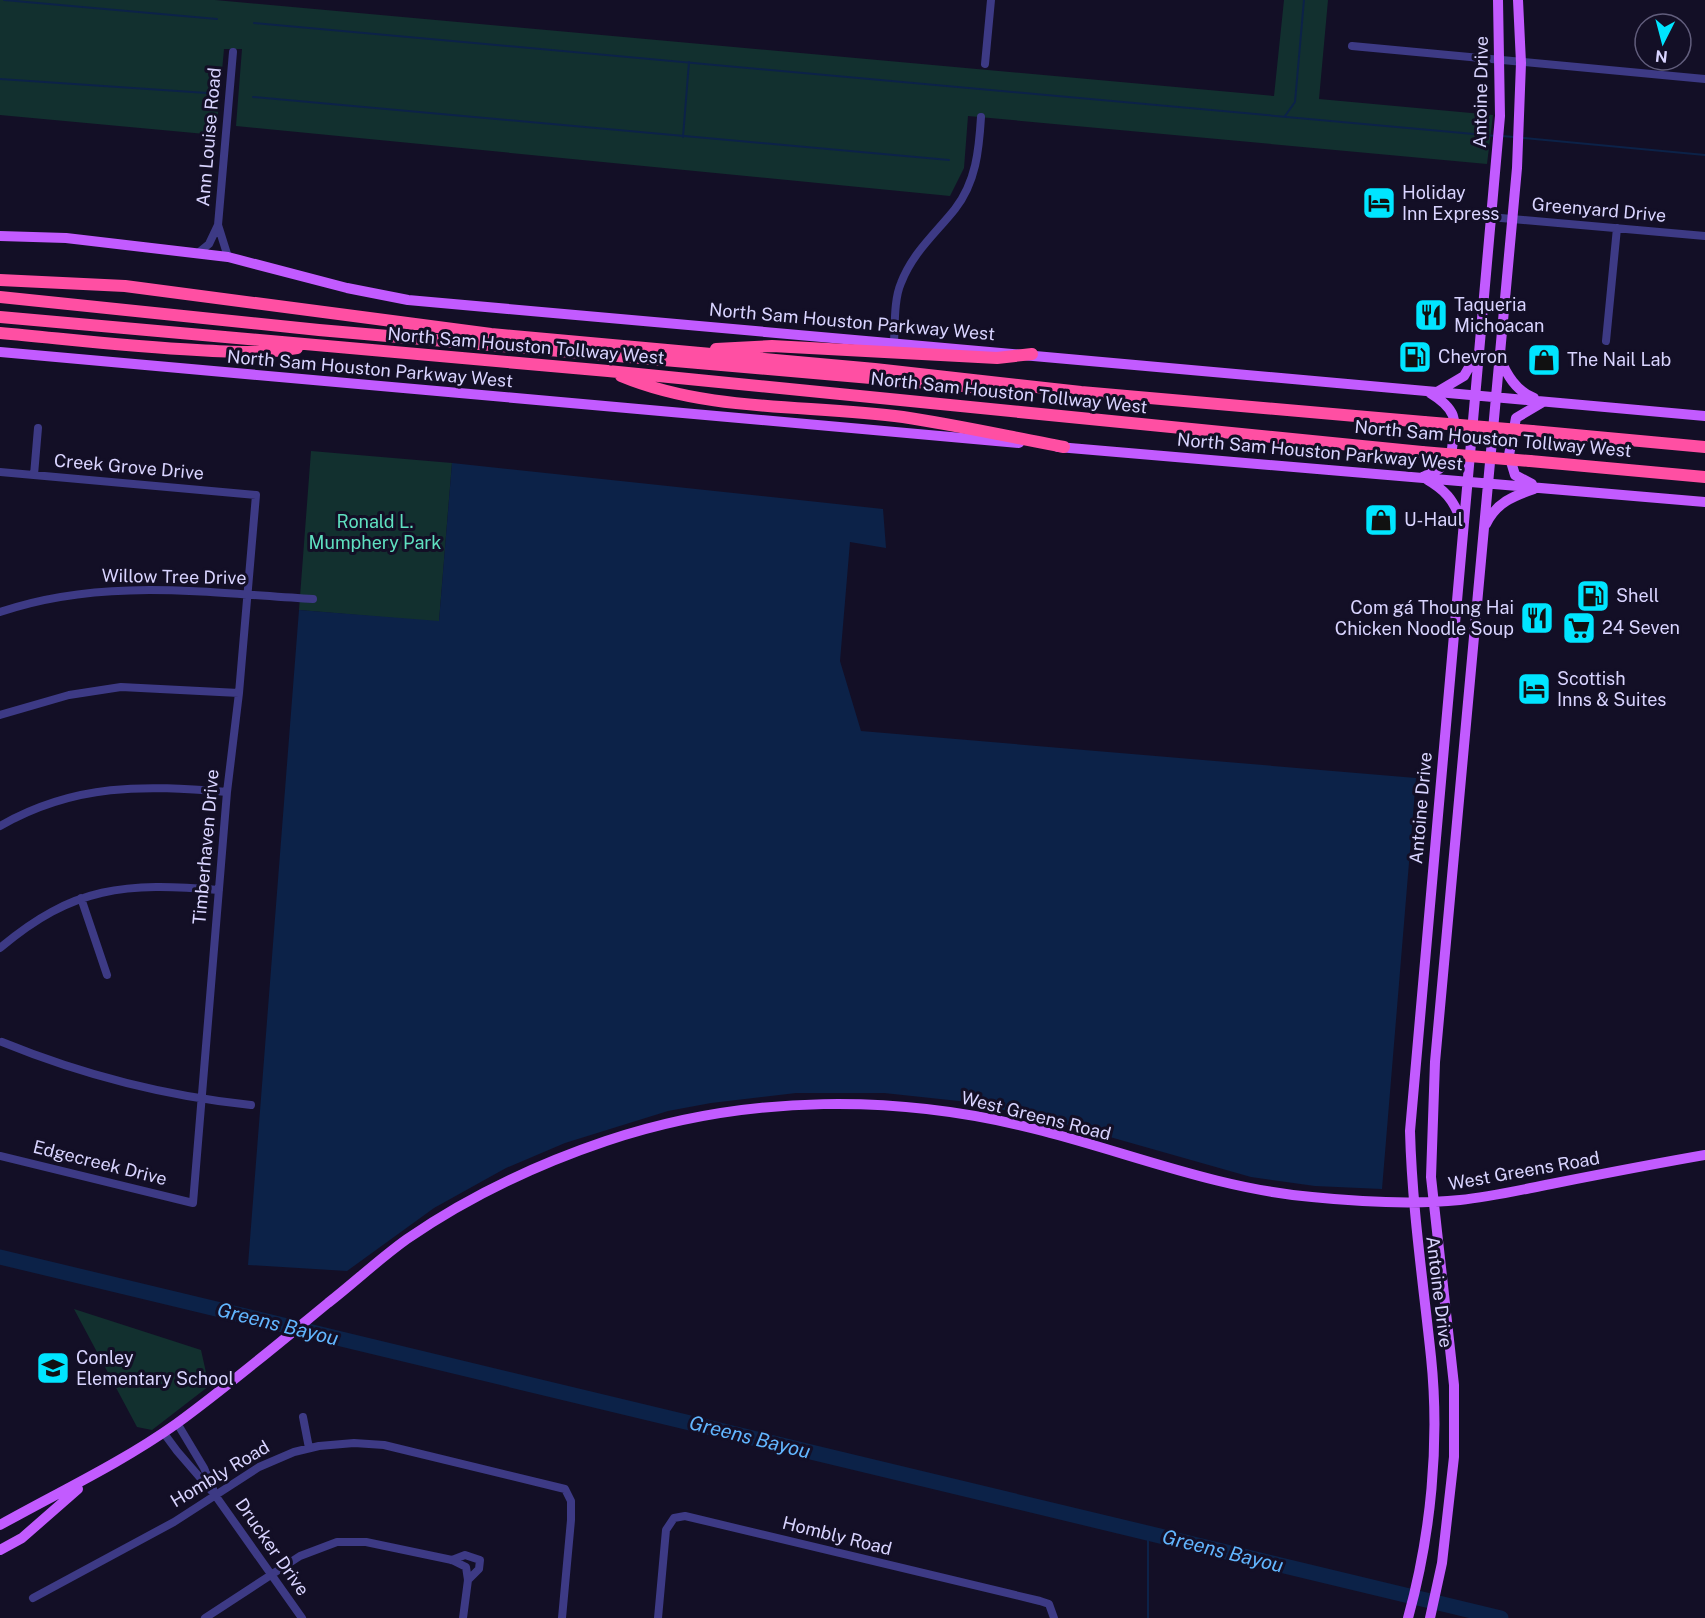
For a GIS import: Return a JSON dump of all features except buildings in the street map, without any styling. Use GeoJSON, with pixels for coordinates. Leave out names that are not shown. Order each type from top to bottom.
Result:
{"type":"FeatureCollection","features":[{"type":"Feature","properties":{"kind":"highway","name":"North Sam Houston Tollway West"},"geometry":{"type":"LineString","coordinates":[[0,280],[125,286],[491,334],[875,369],[1082,392],[1705,447]]}},
{"type":"Feature","properties":{"kind":"highway","name":"North Sam Houston Tollway West"},"geometry":{"type":"LineString","coordinates":[[0,297],[319,330],[864,379],[1035,392],[1082,392]]}},
{"type":"Feature","properties":{"kind":"highway","name":"North Sam Houston Tollway West"},"geometry":{"type":"LineString","coordinates":[[0,317],[608,371],[1422,452],[1705,477]]}},
{"type":"Feature","properties":{"kind":"highway","name":"North Sam Houston Tollway West"},"geometry":{"type":"LineString","coordinates":[[0,333],[98,344],[234,352],[280,351],[310,345]]}},
{"type":"Feature","properties":{"kind":"highway"},"geometry":{"type":"LineString","coordinates":[[671,351],[772,346],[997,358],[1032,354]]}},
{"type":"Feature","properties":{"kind":"highway"},"geometry":{"type":"LineString","coordinates":[[608,371],[656,391],[758,406],[902,417],[1064,447]]}},
{"type":"Feature","properties":{"kind":"main road","name":"Antoine Drive"},"geometry":{"type":"LineString","coordinates":[[1408,1618],[1421,1559],[1429,1506],[1434,1435],[1431,1358],[1413,1203],[1410,1131],[1500,116],[1498,0]]}},
{"type":"Feature","properties":{"kind":"main road","name":"Antoine Drive"},"geometry":{"type":"LineString","coordinates":[[1430,1618],[1442,1563],[1450,1509],[1454,1457],[1454,1385],[1432,1202],[1431,1159],[1435,1062],[1517,168],[1521,63],[1518,0]]}},
{"type":"Feature","properties":{"kind":"main road","name":"North Sam Houston Parkway West"},"geometry":{"type":"LineString","coordinates":[[0,236],[66,238],[228,257],[347,288],[408,300],[1032,354],[1705,416]]}},
{"type":"Feature","properties":{"kind":"main road","name":"North Sam Houston Parkway West"},"geometry":{"type":"LineString","coordinates":[[0,352],[1705,502]]}},
{"type":"Feature","properties":{"kind":"main road"},"geometry":{"type":"LineString","coordinates":[[1423,477],[1439,469],[1451,458],[1454,419],[1446,403],[1431,391],[1464,376],[1478,352]]}},
{"type":"Feature","properties":{"kind":"main road"},"geometry":{"type":"LineString","coordinates":[[1499,357],[1516,386],[1524,394],[1543,402]]}},
{"type":"Feature","properties":{"kind":"main road"},"geometry":{"type":"LineString","coordinates":[[1540,487],[1515,475],[1509,455],[1513,424],[1516,418],[1543,402]]}},
{"type":"Feature","properties":{"kind":"main road"},"geometry":{"type":"LineString","coordinates":[[1423,477],[1444,490],[1453,500],[1463,523]]}},
{"type":"Feature","properties":{"kind":"main road"},"geometry":{"type":"LineString","coordinates":[[1483,532],[1494,510],[1502,503],[1540,487]]}},
{"type":"Feature","properties":{"kind":"main road"},"geometry":{"type":"LineString","coordinates":[[1453,637],[1473,639]]}},
{"type":"Feature","properties":{"kind":"main road"},"geometry":{"type":"LineString","coordinates":[[1440,778],[1460,780]]}},
{"type":"Feature","properties":{"kind":"main road"},"geometry":{"type":"LineString","coordinates":[[1428,918],[1447,919]]}},
{"type":"Feature","properties":{"kind":"main road"},"geometry":{"type":"LineString","coordinates":[[1415,1060],[1435,1062]]}},
{"type":"Feature","properties":{"kind":"main road","name":"West Greens Road"},"geometry":{"type":"LineString","coordinates":[[0,1525],[96,1473],[177,1423],[407,1239],[511,1179],[569,1154],[650,1128],[755,1108],[861,1104],[966,1114],[1047,1131],[1249,1188],[1314,1198],[1413,1203],[1474,1199],[1705,1155]]}},
{"type":"Feature","properties":{"kind":"main road"},"geometry":{"type":"LineString","coordinates":[[1431,1358],[1451,1355]]}},
{"type":"Feature","properties":{"kind":"main road","name":"West Greens Road"},"geometry":{"type":"LineString","coordinates":[[0,1550],[22,1538],[96,1473]]}},
{"type":"Feature","properties":{"kind":"main road"},"geometry":{"type":"LineString","coordinates":[[1429,1506],[1450,1509]]}},
{"type":"Feature","properties":{"kind":"street"},"geometry":{"type":"LineString","coordinates":[[985,64],[991,0]]}},
{"type":"Feature","properties":{"kind":"street"},"geometry":{"type":"LineString","coordinates":[[1352,46],[1705,79]]}},
{"type":"Feature","properties":{"kind":"street","name":"Ann Louise Road"},"geometry":{"type":"LineString","coordinates":[[198,253],[209,244],[218,225],[233,52]]}},
{"type":"Feature","properties":{"kind":"street"},"geometry":{"type":"LineString","coordinates":[[894,342],[899,285],[911,262],[932,232],[955,208],[968,188],[976,166],[981,117]]}},
{"type":"Feature","properties":{"kind":"street","name":"Greenyard Drive"},"geometry":{"type":"LineString","coordinates":[[1490,217],[1705,236]]}},
{"type":"Feature","properties":{"kind":"street","name":"Ann Louise Road"},"geometry":{"type":"LineString","coordinates":[[218,225],[228,257]]}},
{"type":"Feature","properties":{"kind":"street"},"geometry":{"type":"LineString","coordinates":[[1606,341],[1617,228]]}},
{"type":"Feature","properties":{"kind":"street"},"geometry":{"type":"LineString","coordinates":[[34,475],[38,428]]}},
{"type":"Feature","properties":{"kind":"street","name":"Creek Grove Drive"},"geometry":{"type":"LineString","coordinates":[[0,472],[256,495]]}},
{"type":"Feature","properties":{"kind":"street","name":"Timberhaven Drive"},"geometry":{"type":"LineString","coordinates":[[193,1203],[227,792],[239,693],[256,495]]}},
{"type":"Feature","properties":{"kind":"street","name":"Willow Tree Drive"},"geometry":{"type":"LineString","coordinates":[[0,612],[36,601],[108,590],[170,590],[313,599]]}},
{"type":"Feature","properties":{"kind":"street"},"geometry":{"type":"LineString","coordinates":[[0,715],[69,694],[121,687],[239,693]]}},
{"type":"Feature","properties":{"kind":"street"},"geometry":{"type":"LineString","coordinates":[[0,826],[55,801],[105,789],[137,786],[227,792]]}},
{"type":"Feature","properties":{"kind":"street"},"geometry":{"type":"LineString","coordinates":[[0,948],[46,914],[81,897],[132,886],[219,890]]}},
{"type":"Feature","properties":{"kind":"street"},"geometry":{"type":"LineString","coordinates":[[81,897],[107,975]]}},
{"type":"Feature","properties":{"kind":"street"},"geometry":{"type":"LineString","coordinates":[[2,1042],[80,1072],[202,1100],[251,1105]]}},
{"type":"Feature","properties":{"kind":"street","name":"Edgecreek Drive"},"geometry":{"type":"LineString","coordinates":[[0,1156],[193,1203]]}},
{"type":"Feature","properties":{"kind":"street"},"geometry":{"type":"LineString","coordinates":[[303,1418],[309,1448]]}},
{"type":"Feature","properties":{"kind":"street","name":"Drucker Drive"},"geometry":{"type":"LineString","coordinates":[[177,1423],[204,1468],[215,1494]]}},
{"type":"Feature","properties":{"kind":"street","name":"Drucker Drive"},"geometry":{"type":"LineString","coordinates":[[163,1432],[215,1494],[302,1618]]}},
{"type":"Feature","properties":{"kind":"street","name":"Hombly Road"},"geometry":{"type":"LineString","coordinates":[[33,1598],[129,1548],[270,1461],[309,1448],[343,1443],[374,1444],[565,1489],[571,1501],[562,1618]]}},
{"type":"Feature","properties":{"kind":"street","name":"Hombly Road"},"geometry":{"type":"LineString","coordinates":[[658,1618],[666,1530],[674,1518],[685,1516],[1049,1604],[1054,1618]]}},
{"type":"Feature","properties":{"kind":"street"},"geometry":{"type":"LineString","coordinates":[[205,1618],[311,1550],[350,1540],[452,1560],[466,1567],[468,1580],[463,1618]]}},
{"type":"Feature","properties":{"kind":"street"},"geometry":{"type":"LineString","coordinates":[[452,1560],[465,1555],[480,1560],[479,1569],[468,1580]]}},
{"type":"Feature","properties":{"kind":"green space"},"geometry":{"type":"Polygon","coordinates":[[[0,0],[215,0],[1274,96],[1284,0],[1328,0],[1319,99],[1493,115],[1487,164],[968,116],[964,168],[950,196],[236,126],[242,49],[224,49],[216,135],[0,115],[0,0]]]}},
{"type":"Feature","properties":{"kind":"green space","name":"Ronald L. Mumphery Park"},"geometry":{"type":"Polygon","coordinates":[[[311,451],[452,463],[439,622],[299,610],[311,451]]]}},
{"type":"Feature","properties":{"kind":"green space"},"geometry":{"type":"Polygon","coordinates":[[[74,1309],[201,1350],[209,1386],[152,1430],[137,1427],[74,1309]]]}},
{"type":"Feature","properties":{"kind":"water"},"geometry":{"type":"Polygon","coordinates":[[[452,463],[883,509],[886,548],[850,542],[840,661],[861,731],[1416,778],[1382,1189],[1315,1186],[1251,1177],[1050,1120],[968,1102],[884,1093],[796,1093],[711,1103],[668,1111],[565,1143],[506,1168],[434,1208],[347,1271],[248,1265],[299,610],[439,621],[452,463]]]}},
{"type":"Feature","properties":{"kind":"waterway"},"geometry":{"type":"LineString","coordinates":[[4,0],[217,19]]}},
{"type":"Feature","properties":{"kind":"waterway"},"geometry":{"type":"LineString","coordinates":[[1285,116],[1295,102],[1304,0]]}},
{"type":"Feature","properties":{"kind":"waterway"},"geometry":{"type":"LineString","coordinates":[[254,23],[1496,136]]}},
{"type":"Feature","properties":{"kind":"waterway"},"geometry":{"type":"LineString","coordinates":[[683,137],[689,62]]}},
{"type":"Feature","properties":{"kind":"waterway"},"geometry":{"type":"LineString","coordinates":[[0,79],[207,93]]}},
{"type":"Feature","properties":{"kind":"waterway"},"geometry":{"type":"LineString","coordinates":[[253,97],[949,160]]}},
{"type":"Feature","properties":{"kind":"waterway"},"geometry":{"type":"LineString","coordinates":[[1502,136],[1514,137]]}},
{"type":"Feature","properties":{"kind":"waterway"},"geometry":{"type":"LineString","coordinates":[[1523,138],[1705,155]]}},
{"type":"Feature","properties":{"kind":"waterway","name":"Greens Bayou"},"geometry":{"type":"LineString","coordinates":[[0,1257],[1501,1618]]}},
{"type":"Feature","properties":{"kind":"waterway"},"geometry":{"type":"LineString","coordinates":[[1148,1533],[1148,1618]]}},
{"type":"Feature","properties":{"kind":"place","name":"Holiday Inn Express"},"geometry":{"type":"Point","coordinates":[1379,203]}},
{"type":"Feature","properties":{"kind":"place","name":"Taqueria Michoacan"},"geometry":{"type":"Point","coordinates":[1431,315]}},
{"type":"Feature","properties":{"kind":"place","name":"Chevron"},"geometry":{"type":"Point","coordinates":[1415,357]}},
{"type":"Feature","properties":{"kind":"place","name":"The Nail Lab"},"geometry":{"type":"Point","coordinates":[1544,360]}},
{"type":"Feature","properties":{"kind":"place","name":"U-Haul"},"geometry":{"type":"Point","coordinates":[1381,520]}},
{"type":"Feature","properties":{"kind":"place","name":"Shell"},"geometry":{"type":"Point","coordinates":[1593,596]}},
{"type":"Feature","properties":{"kind":"place","name":"Com gá Thoung Hai Chicken Noodle Soup"},"geometry":{"type":"Point","coordinates":[1537,618]}},
{"type":"Feature","properties":{"kind":"place","name":"24 Seven"},"geometry":{"type":"Point","coordinates":[1579,628]}},
{"type":"Feature","properties":{"kind":"place","name":"Scottish Inns & Suites"},"geometry":{"type":"Point","coordinates":[1534,689]}},
{"type":"Feature","properties":{"kind":"place","name":"Conley Elementary School"},"geometry":{"type":"Point","coordinates":[53,1368]}}]}
